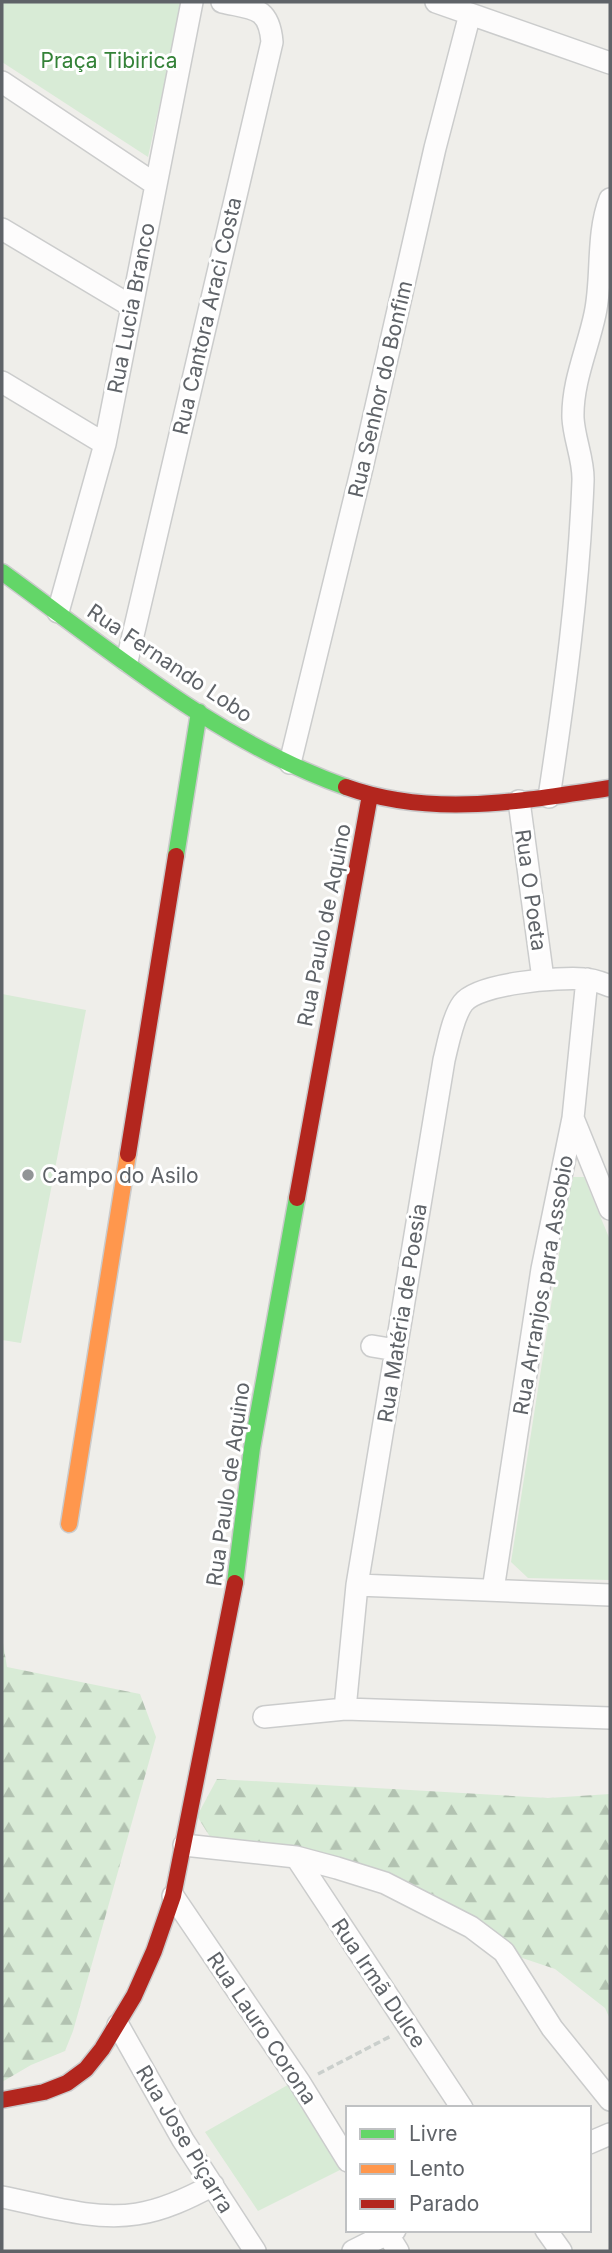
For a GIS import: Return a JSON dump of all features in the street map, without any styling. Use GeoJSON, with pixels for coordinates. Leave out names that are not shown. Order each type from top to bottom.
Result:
{"type":"FeatureCollection","features":[{"type":"Feature","properties":{"kind":"street","name":"Rua Lucia Branco"},"geometry":{"type":"LineString","coordinates":[[58,612],[105,443],[192,2]]}},
{"type":"Feature","properties":{"kind":"street","name":"Rua Cantora Araci Costa"},"geometry":{"type":"LineString","coordinates":[[127,662],[272,42],[270,24],[260,12],[222,2]]}},
{"type":"Feature","properties":{"kind":"street"},"geometry":{"type":"LineString","coordinates":[[436,2],[610,63]]}},
{"type":"Feature","properties":{"kind":"street","name":"Rua Senhor do Bonfim"},"geometry":{"type":"LineString","coordinates":[[290,763],[362,468],[435,148],[470,14]]}},
{"type":"Feature","properties":{"kind":"street"},"geometry":{"type":"LineString","coordinates":[[2,82],[155,184]]}},
{"type":"Feature","properties":{"kind":"street"},"geometry":{"type":"LineString","coordinates":[[548,797],[573,629],[582,510],[584,475],[573,417],[583,355],[595,313],[603,231],[610,199]]}},
{"type":"Feature","properties":{"kind":"street"},"geometry":{"type":"LineString","coordinates":[[2,229],[131,306]]}},
{"type":"Feature","properties":{"kind":"street"},"geometry":{"type":"LineString","coordinates":[[2,382],[105,443]]}},
{"type":"Feature","properties":{"kind":"street","name":"Rua Fernando Lobo"},"geometry":{"type":"LineString","coordinates":[[2,572],[199,712],[328,781],[370,795],[442,805],[519,801],[610,788]]}},
{"type":"Feature","properties":{"kind":"street"},"geometry":{"type":"LineString","coordinates":[[69,1524],[199,712]]}},
{"type":"Feature","properties":{"kind":"street","name":"Rua Paulo de Aquino"},"geometry":{"type":"LineString","coordinates":[[2,2100],[44,2092],[67,2083],[86,2069],[118,2025],[154,1951],[173,1896],[233,1596],[259,1407],[370,795]]}},
{"type":"Feature","properties":{"kind":"street","name":"Rua O Poeta"},"geometry":{"type":"LineString","coordinates":[[519,801],[543,979]]}},
{"type":"Feature","properties":{"kind":"street","name":"Rua Matéria de Poesia"},"geometry":{"type":"LineString","coordinates":[[345,1709],[356,1585],[444,1060],[452,1028],[463,1003],[481,991],[543,979],[587,979],[610,986]]}},
{"type":"Feature","properties":{"kind":"street","name":"Rua Arranjos para Assobio"},"geometry":{"type":"LineString","coordinates":[[494,1590],[542,1269],[573,1118],[587,979]]}},
{"type":"Feature","properties":{"kind":"street"},"geometry":{"type":"LineString","coordinates":[[573,1118],[610,1209]]}},
{"type":"Feature","properties":{"kind":"street"},"geometry":{"type":"LineString","coordinates":[[372,1346],[396,1350]]}},
{"type":"Feature","properties":{"kind":"street"},"geometry":{"type":"LineString","coordinates":[[356,1585],[610,1595]]}},
{"type":"Feature","properties":{"kind":"street"},"geometry":{"type":"LineString","coordinates":[[264,1717],[345,1709],[610,1718]]}},
{"type":"Feature","properties":{"kind":"street"},"geometry":{"type":"LineString","coordinates":[[184,1845],[296,1857],[385,1883],[471,1927],[504,1952],[552,2028],[610,2100]]}},
{"type":"Feature","properties":{"kind":"street","name":"Rua Irmã Dulce"},"geometry":{"type":"LineString","coordinates":[[296,1857],[461,2106]]}},
{"type":"Feature","properties":{"kind":"street","name":"Rua Lauro Corona"},"geometry":{"type":"LineString","coordinates":[[173,1896],[300,2084],[346,2158]]}},
{"type":"Feature","properties":{"kind":"street","name":"Rua Jose Piçarra"},"geometry":{"type":"LineString","coordinates":[[118,2025],[184,2140],[254,2251]]}},
{"type":"Feature","properties":{"kind":"street"},"geometry":{"type":"LineString","coordinates":[[591,2142],[610,2134]]}},
{"type":"Feature","properties":{"kind":"street"},"geometry":{"type":"LineString","coordinates":[[2,2197],[73,2211],[135,2215],[162,2208],[213,2185]]}},
{"type":"Feature","properties":{"kind":"street"},"geometry":{"type":"LineString","coordinates":[[547,2232],[561,2251]]}},
{"type":"Feature","properties":{"kind":"street"},"geometry":{"type":"LineString","coordinates":[[353,2251],[391,2236]]}},
{"type":"Feature","properties":{"kind":"path"},"geometry":{"type":"LineString","coordinates":[[300,2084],[409,2027]]}},
{"type":"Feature","properties":{"kind":"green space","name":"Praça Tibirica"},"geometry":{"type":"Polygon","coordinates":[[[2,2],[180,2],[181,8],[148,157],[2,62],[2,2]]]}},
{"type":"Feature","properties":{"kind":"green space","name":"Campo do Asilo"},"geometry":{"type":"Polygon","coordinates":[[[2,994],[86,1010],[21,1343],[2,1340],[2,994]]]}},
{"type":"Feature","properties":{"kind":"green space"},"geometry":{"type":"Polygon","coordinates":[[[571,1177],[584,1177],[610,1240],[610,1580],[528,1578],[511,1562],[571,1177]]]}},
{"type":"Feature","properties":{"kind":"green space"},"geometry":{"type":"Polygon","coordinates":[[[2,1637],[7,1667],[140,1694],[156,1737],[73,2031],[65,2051],[31,2065],[2,2082],[2,1637]]]}},
{"type":"Feature","properties":{"kind":"green space"},"geometry":{"type":"Polygon","coordinates":[[[217,1779],[548,1798],[610,1794],[610,2019],[605,2008],[555,1969],[504,1952],[385,1883],[217,1848],[197,1816],[217,1779]]]}},
{"type":"Feature","properties":{"kind":"green space"},"geometry":{"type":"Polygon","coordinates":[[[293,2082],[344,2168],[258,2211],[205,2132],[293,2082]]]}},
{"type":"Feature","properties":{"kind":"traffic: fast"},"geometry":{"type":"LineString","coordinates":[[2,572],[125,663],[209,720],[299,768],[346,787]]}},
{"type":"Feature","properties":{"kind":"traffic: fast"},"geometry":{"type":"LineString","coordinates":[[176,856],[199,712]]}},
{"type":"Feature","properties":{"kind":"traffic: fast"},"geometry":{"type":"LineString","coordinates":[[235,1583],[252,1448],[297,1198]]}},
{"type":"Feature","properties":{"kind":"traffic: slow"},"geometry":{"type":"LineString","coordinates":[[69,1524],[128,1154]]}},
{"type":"Feature","properties":{"kind":"traffic: jam"},"geometry":{"type":"LineString","coordinates":[[346,787],[411,802],[444,804],[510,802],[610,788]]}},
{"type":"Feature","properties":{"kind":"traffic: jam"},"geometry":{"type":"LineString","coordinates":[[297,1198],[370,795]]}},
{"type":"Feature","properties":{"kind":"traffic: jam"},"geometry":{"type":"LineString","coordinates":[[128,1154],[176,856]]}},
{"type":"Feature","properties":{"kind":"traffic: jam"},"geometry":{"type":"LineString","coordinates":[[2,2100],[44,2092],[67,2083],[86,2069],[102,2049],[134,1996],[154,1951],[173,1896],[235,1583]]}},
{"type":"Feature","properties":{"kind":"place","name":"Campo do Asilo"},"geometry":{"type":"Point","coordinates":[28,1175]}}]}
